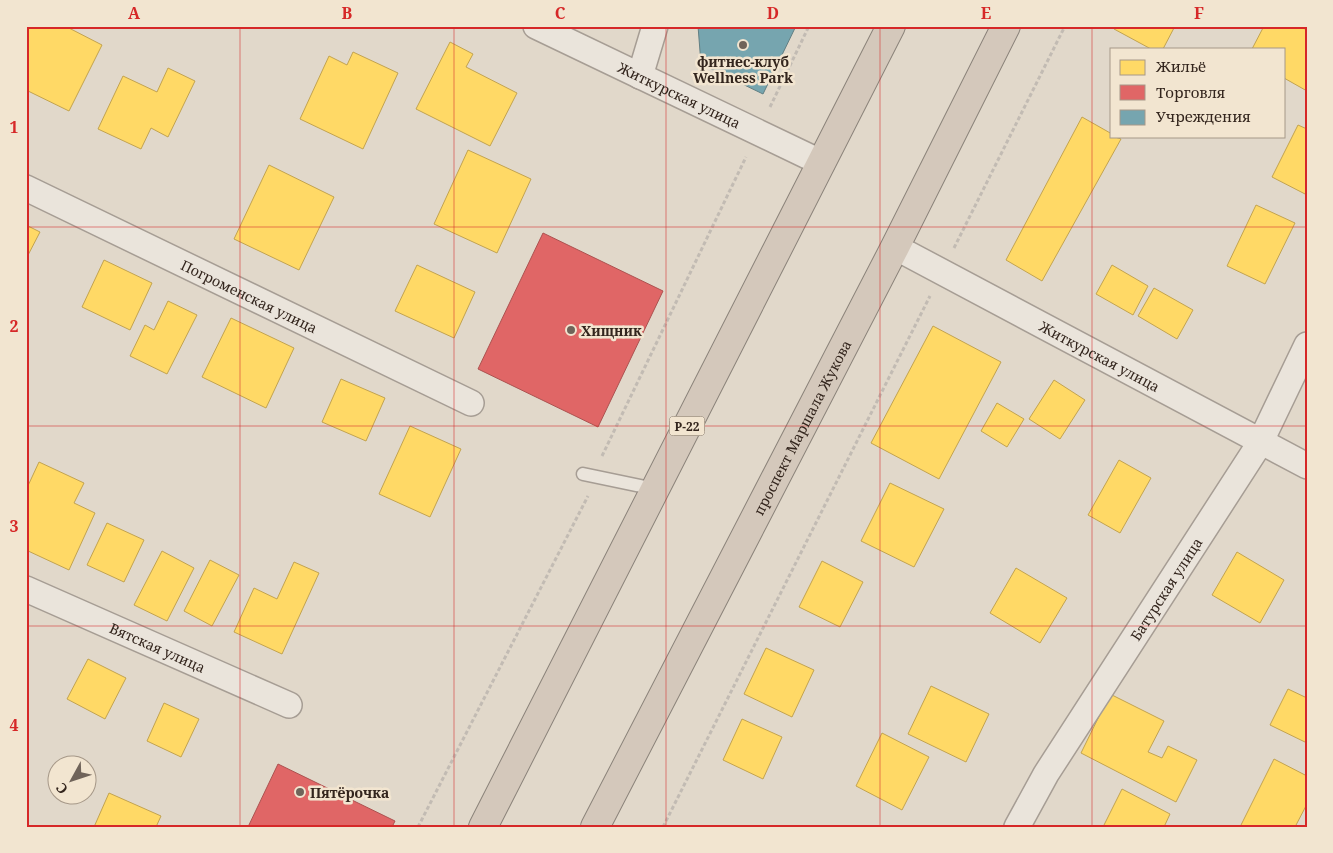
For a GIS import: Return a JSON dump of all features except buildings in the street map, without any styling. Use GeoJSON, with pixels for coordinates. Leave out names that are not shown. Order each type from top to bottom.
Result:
{"type":"FeatureCollection","features":[{"type":"Feature","properties":{"kind":"highway","name":"Р-22"},"geometry":{"type":"LineString","coordinates":[[483,827],[891,26]]}},
{"type":"Feature","properties":{"kind":"highway","name":"проспект Маршала Жукова"},"geometry":{"type":"LineString","coordinates":[[596,827],[895,247],[1006,26]]}},
{"type":"Feature","properties":{"kind":"street","name":"Житкурская улица"},"geometry":{"type":"LineString","coordinates":[[536,26],[822,163]]}},
{"type":"Feature","properties":{"kind":"street"},"geometry":{"type":"LineString","coordinates":[[640,76],[655,26]]}},
{"type":"Feature","properties":{"kind":"street","name":"Погроменская улица"},"geometry":{"type":"LineString","coordinates":[[26,188],[472,403]]}},
{"type":"Feature","properties":{"kind":"street","name":"Житкурская улица"},"geometry":{"type":"LineString","coordinates":[[895,247],[1260,443],[1307,466]]}},
{"type":"Feature","properties":{"kind":"street","name":"Батурская улица"},"geometry":{"type":"LineString","coordinates":[[1017,827],[1046,774],[1260,443],[1307,345]]}},
{"type":"Feature","properties":{"kind":"street","name":"Вятская улица"},"geometry":{"type":"LineString","coordinates":[[26,589],[289,705]]}},
{"type":"Feature","properties":{"kind":"lane"},"geometry":{"type":"LineString","coordinates":[[583,474],[655,489]]}},
{"type":"Feature","properties":{"kind":"path"},"geometry":{"type":"LineString","coordinates":[[418,827],[598,477],[600,459],[809,26]]}},
{"type":"Feature","properties":{"kind":"path"},"geometry":{"type":"LineString","coordinates":[[663,827],[1065,26]]}},
{"type":"Feature","properties":{"kind":"place","name":"фитнес-клуб Wellness Park"},"geometry":{"type":"Point","coordinates":[743,45]}},
{"type":"Feature","properties":{"kind":"place","name":"Хищник"},"geometry":{"type":"Point","coordinates":[571,330]}},
{"type":"Feature","properties":{"kind":"place","name":"Пятёрочка"},"geometry":{"type":"Point","coordinates":[300,792]}}]}
